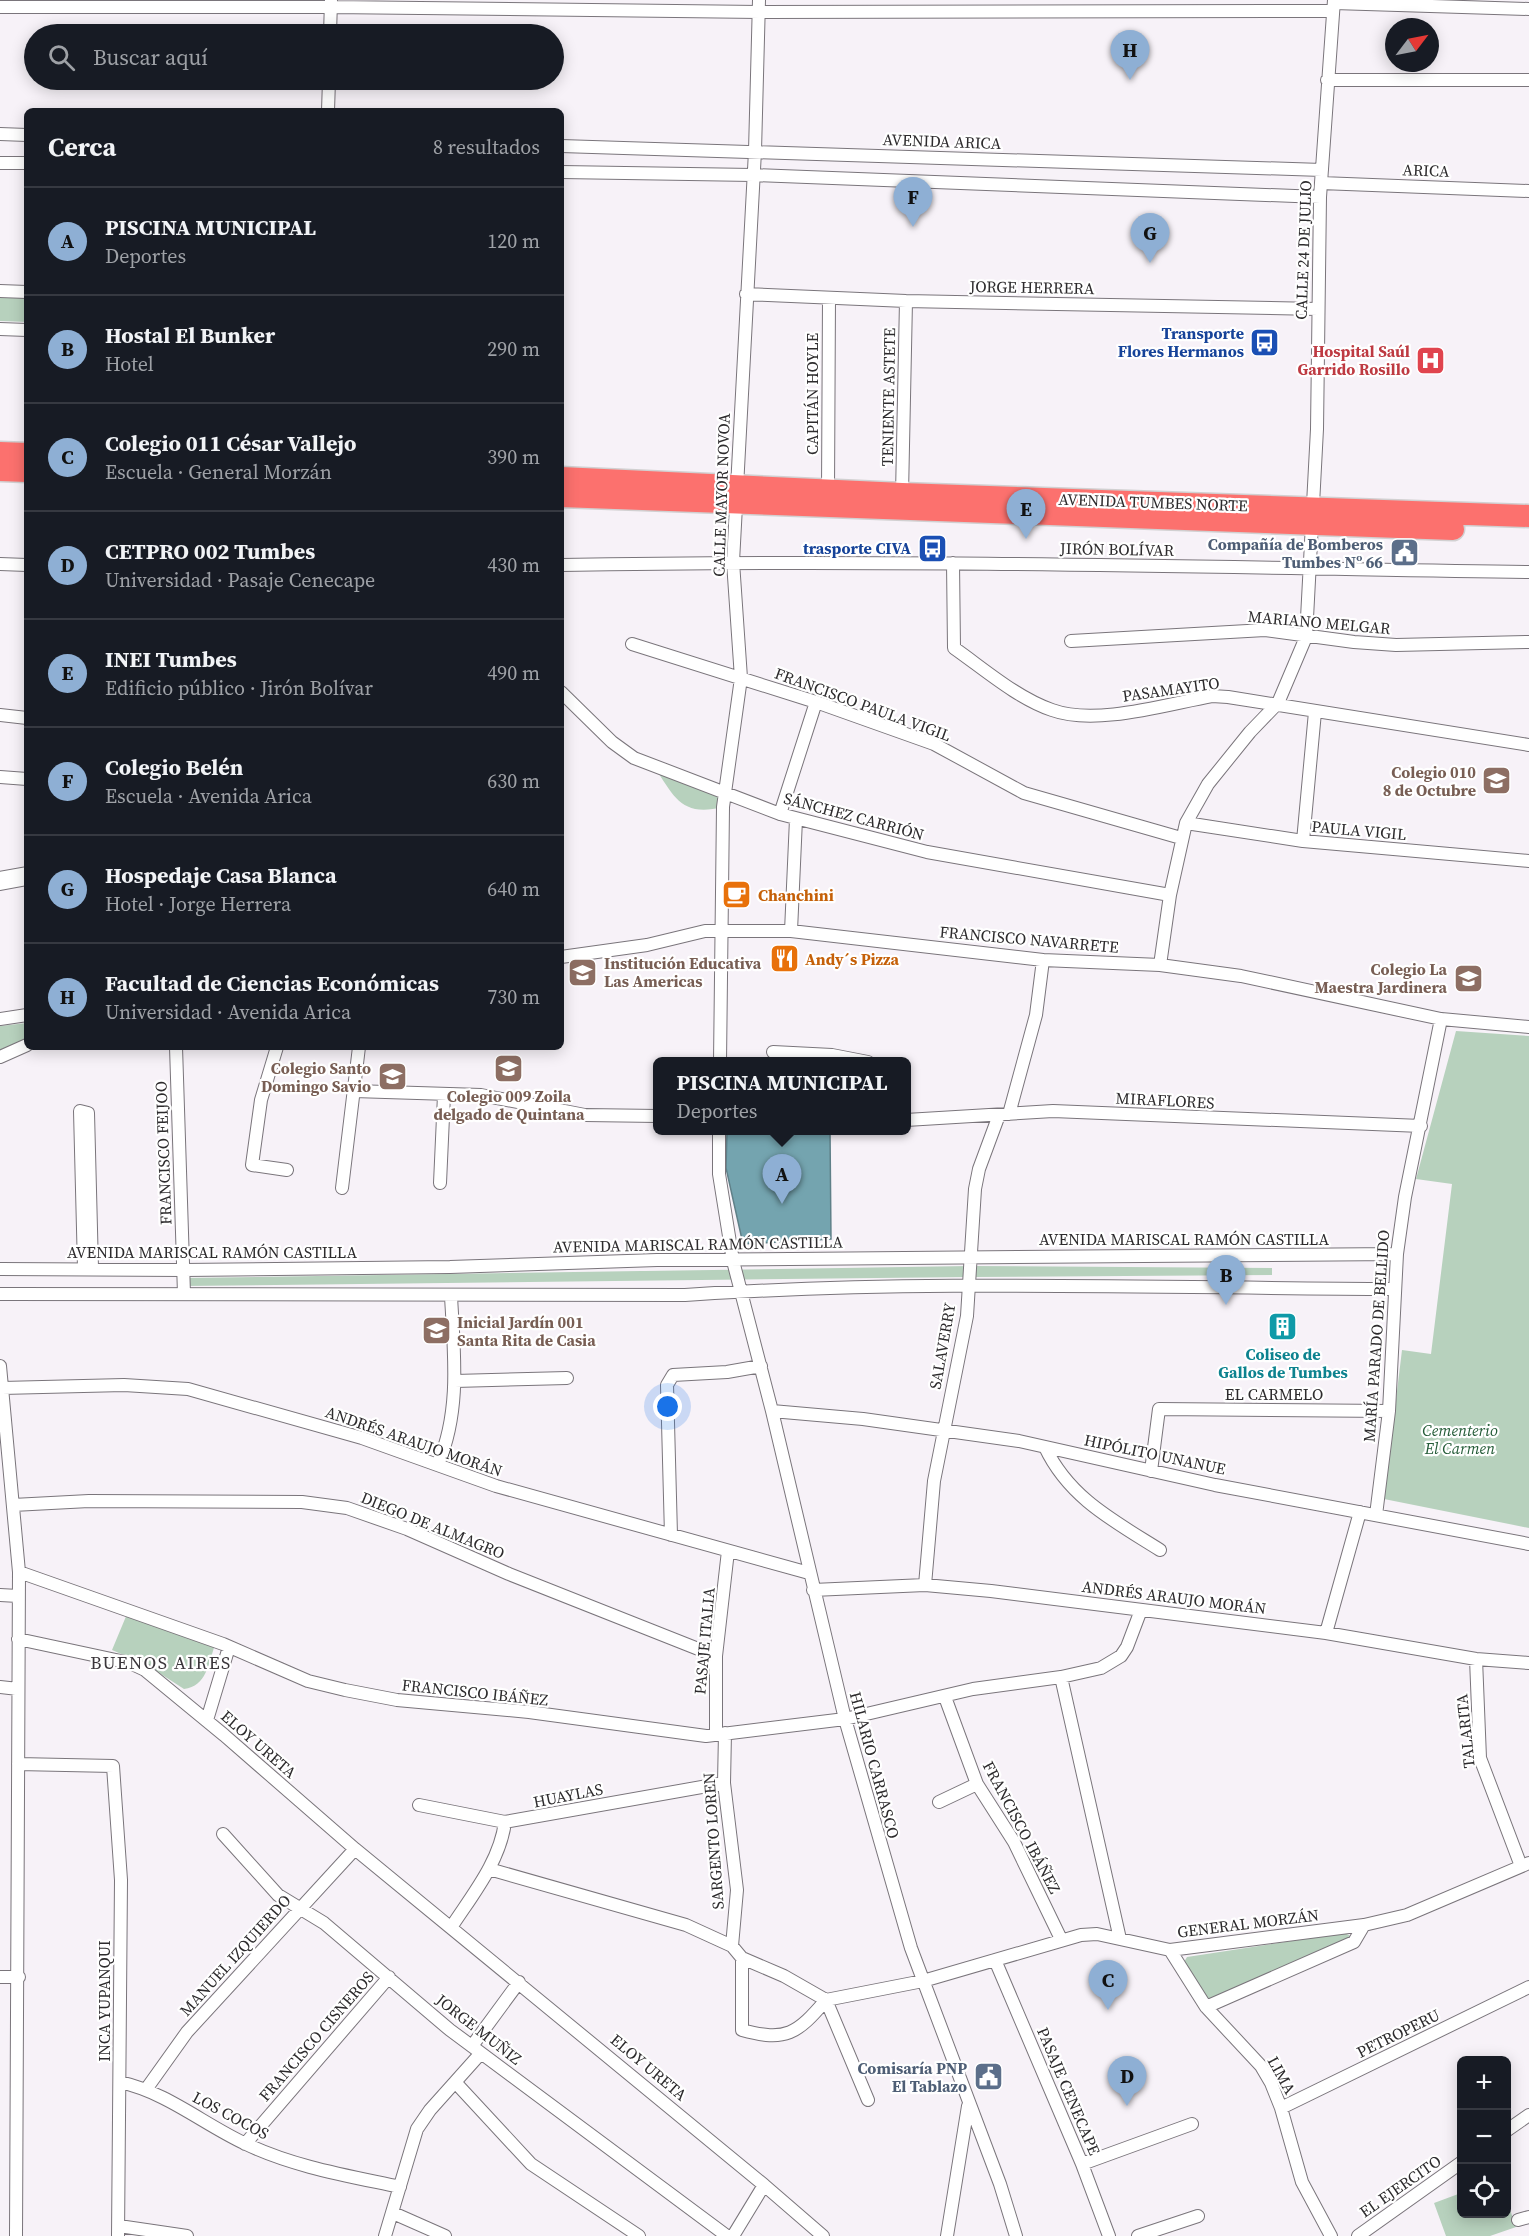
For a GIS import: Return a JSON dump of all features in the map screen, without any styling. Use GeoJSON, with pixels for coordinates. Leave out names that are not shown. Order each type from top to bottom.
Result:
{"type":"FeatureCollection","features":[{"type":"Feature","properties":{"kind":"highway"},"geometry":{"type":"LineString","coordinates":[[0,453],[24,454]]}},
{"type":"Feature","properties":{"kind":"highway"},"geometry":{"type":"LineString","coordinates":[[0,470],[24,471]]}},
{"type":"Feature","properties":{"kind":"highway","name":"AVENIDA TUMBES NORTE"},"geometry":{"type":"LineString","coordinates":[[564,478],[735,494],[1311,516],[1529,516]]}},
{"type":"Feature","properties":{"kind":"highway","name":"AVENIDA TUMBES NORTE"},"geometry":{"type":"LineString","coordinates":[[564,496],[735,494],[828,490],[1311,516],[1529,531]]}},
{"type":"Feature","properties":{"kind":"main road"},"geometry":{"type":"LineString","coordinates":[[0,881],[24,877]]}},
{"type":"Feature","properties":{"kind":"street"},"geometry":{"type":"LineString","coordinates":[[330,24],[331,3]]}},
{"type":"Feature","properties":{"kind":"street"},"geometry":{"type":"LineString","coordinates":[[0,7],[331,3],[759,6],[1334,4],[1529,9]]}},
{"type":"Feature","properties":{"kind":"street","name":"CALLE 24 DE JULIO"},"geometry":{"type":"LineString","coordinates":[[1160,965],[1170,896],[1186,823],[1208,784],[1250,732],[1278,703],[1296,668],[1309,621],[1311,516],[1317,429],[1320,197],[1334,4]]}},
{"type":"Feature","properties":{"kind":"street","name":"CALLE MAYOR NOVOA"},"geometry":{"type":"LineString","coordinates":[[720,1057],[723,807],[741,678],[733,562],[755,152],[759,6]]}},
{"type":"Feature","properties":{"kind":"street"},"geometry":{"type":"LineString","coordinates":[[1327,81],[1529,80]]}},
{"type":"Feature","properties":{"kind":"street"},"geometry":{"type":"LineString","coordinates":[[328,108],[329,90]]}},
{"type":"Feature","properties":{"kind":"street"},"geometry":{"type":"LineString","coordinates":[[0,134],[24,135]]}},
{"type":"Feature","properties":{"kind":"street","name":"AVENIDA ARICA"},"geometry":{"type":"LineString","coordinates":[[564,146],[755,152],[1322,177]]}},
{"type":"Feature","properties":{"kind":"street"},"geometry":{"type":"LineString","coordinates":[[0,163],[24,163]]}},
{"type":"Feature","properties":{"kind":"street"},"geometry":{"type":"LineString","coordinates":[[564,172],[753,175],[1320,197]]}},
{"type":"Feature","properties":{"kind":"street","name":"ARICA"},"geometry":{"type":"LineString","coordinates":[[1322,177],[1529,191]]}},
{"type":"Feature","properties":{"kind":"street"},"geometry":{"type":"LineString","coordinates":[[0,291],[24,292]]}},
{"type":"Feature","properties":{"kind":"street","name":"JORGE HERRERA"},"geometry":{"type":"LineString","coordinates":[[746,294],[906,301],[1318,309]]}},
{"type":"Feature","properties":{"kind":"street","name":"CAPITÁN HOYLE"},"geometry":{"type":"LineString","coordinates":[[828,490],[829,298]]}},
{"type":"Feature","properties":{"kind":"street","name":"TENIENTE ASTETE"},"geometry":{"type":"LineString","coordinates":[[902,494],[906,301]]}},
{"type":"Feature","properties":{"kind":"street"},"geometry":{"type":"LineString","coordinates":[[0,329],[24,330]]}},
{"type":"Feature","properties":{"kind":"street","name":"JIRÓN BOLÍVAR"},"geometry":{"type":"LineString","coordinates":[[564,565],[733,562],[953,563],[1529,572]]}},
{"type":"Feature","properties":{"kind":"street","name":"PASAMAYITO"},"geometry":{"type":"LineString","coordinates":[[953,563],[954,648],[1052,710],[1084,714],[1120,713],[1212,696],[1278,703],[1315,712],[1529,745]]}},
{"type":"Feature","properties":{"kind":"street"},"geometry":{"type":"LineString","coordinates":[[0,564],[24,565]]}},
{"type":"Feature","properties":{"kind":"street","name":"MARIANO MELGAR"},"geometry":{"type":"LineString","coordinates":[[1071,641],[1264,630],[1306,637],[1396,645],[1529,642]]}},
{"type":"Feature","properties":{"kind":"street","name":"FRANCISCO PAULA VIGIL"},"geometry":{"type":"LineString","coordinates":[[632,644],[816,702],[934,744],[1024,793],[1181,838]]}},
{"type":"Feature","properties":{"kind":"street","name":"SÁNCHEZ CARRIÓN"},"geometry":{"type":"LineString","coordinates":[[564,695],[605,736],[634,758],[780,814],[927,852],[1170,896]]}},
{"type":"Feature","properties":{"kind":"street"},"geometry":{"type":"LineString","coordinates":[[780,814],[816,702]]}},
{"type":"Feature","properties":{"kind":"street"},"geometry":{"type":"LineString","coordinates":[[1303,842],[1315,712]]}},
{"type":"Feature","properties":{"kind":"street"},"geometry":{"type":"LineString","coordinates":[[0,715],[24,718]]}},
{"type":"Feature","properties":{"kind":"street"},"geometry":{"type":"LineString","coordinates":[[0,777],[24,779]]}},
{"type":"Feature","properties":{"kind":"street"},"geometry":{"type":"LineString","coordinates":[[791,931],[796,819]]}},
{"type":"Feature","properties":{"kind":"street","name":"PAULA VIGIL"},"geometry":{"type":"LineString","coordinates":[[1186,823],[1303,842],[1529,861]]}},
{"type":"Feature","properties":{"kind":"street","name":"FRANCISCO NAVARRETE"},"geometry":{"type":"LineString","coordinates":[[564,956],[722,930],[791,931],[1043,960],[1160,965],[1241,976],[1441,1019],[1529,1027]]}},
{"type":"Feature","properties":{"kind":"street","name":"SALAVERRY"},"geometry":{"type":"LineString","coordinates":[[925,1585],[934,1481],[967,1316],[969,1256],[979,1169],[1004,1115],[1036,1015],[1043,960]]}},
{"type":"Feature","properties":{"kind":"street"},"geometry":{"type":"LineString","coordinates":[[0,1019],[24,1015]]}},
{"type":"Feature","properties":{"kind":"street","name":"MARÍA PARADO DE BELLIDO"},"geometry":{"type":"LineString","coordinates":[[1376,1515],[1389,1411],[1396,1254],[1405,1197],[1441,1019]]}},
{"type":"Feature","properties":{"kind":"street"},"geometry":{"type":"LineString","coordinates":[[0,1057],[24,1046]]}},
{"type":"Feature","properties":{"kind":"street","name":"FRANCISCO FEIJOO"},"geometry":{"type":"LineString","coordinates":[[176,1050],[184,1294]]}},
{"type":"Feature","properties":{"kind":"street"},"geometry":{"type":"LineString","coordinates":[[276,1050],[261,1100],[252,1165],[287,1170]]}},
{"type":"Feature","properties":{"kind":"street"},"geometry":{"type":"LineString","coordinates":[[342,1188],[359,1050]]}},
{"type":"Feature","properties":{"kind":"street"},"geometry":{"type":"LineString","coordinates":[[773,1052],[832,1054],[846,1057]]}},
{"type":"Feature","properties":{"kind":"street"},"geometry":{"type":"LineString","coordinates":[[354,1091],[508,1099],[585,1115],[653,1116]]}},
{"type":"Feature","properties":{"kind":"street"},"geometry":{"type":"LineString","coordinates":[[440,1184],[444,1095]]}},
{"type":"Feature","properties":{"kind":"street"},"geometry":{"type":"LineString","coordinates":[[80,1111],[88,1113],[88,1268],[80,1111]]}},
{"type":"Feature","properties":{"kind":"street","name":"MIRAFLORES"},"geometry":{"type":"LineString","coordinates":[[911,1120],[1053,1111],[1421,1126]]}},
{"type":"Feature","properties":{"kind":"street"},"geometry":{"type":"LineString","coordinates":[[719,1135],[719,1174],[733,1261],[742,1292]]}},
{"type":"Feature","properties":{"kind":"street","name":"AVENIDA MARISCAL RAMÓN CASTILLA"},"geometry":{"type":"LineString","coordinates":[[0,1269],[184,1270],[439,1267],[657,1260],[1396,1254]]}},
{"type":"Feature","properties":{"kind":"street"},"geometry":{"type":"LineString","coordinates":[[0,1294],[451,1296],[685,1295],[968,1287],[1394,1289]]}},
{"type":"Feature","properties":{"kind":"street","name":"HILARIO CARRASCO"},"geometry":{"type":"LineString","coordinates":[[742,1292],[845,1719],[878,1838],[922,1981],[1000,2184],[1016,2236]]}},
{"type":"Feature","properties":{"kind":"street"},"geometry":{"type":"LineString","coordinates":[[438,1464],[451,1424],[455,1381],[451,1296]]}},
{"type":"Feature","properties":{"kind":"street"},"geometry":{"type":"LineString","coordinates":[[0,1366],[19,1572],[19,1977],[16,2236]]}},
{"type":"Feature","properties":{"kind":"street"},"geometry":{"type":"LineString","coordinates":[[671,1535],[667,1385],[673,1375],[728,1372],[761,1366]]}},
{"type":"Feature","properties":{"kind":"street"},"geometry":{"type":"LineString","coordinates":[[455,1381],[567,1378]]}},
{"type":"Feature","properties":{"kind":"street","name":"ANDRÉS ARAUJO MORÁN"},"geometry":{"type":"LineString","coordinates":[[2,1388],[124,1385],[188,1389],[362,1438],[496,1486],[809,1573]]}},
{"type":"Feature","properties":{"kind":"street","name":"EL CARMELO"},"geometry":{"type":"LineString","coordinates":[[1151,1471],[1159,1410],[1389,1411]]}},
{"type":"Feature","properties":{"kind":"street","name":"HIPÓLITO UNANUE"},"geometry":{"type":"LineString","coordinates":[[772,1411],[944,1430],[1046,1447],[1151,1471],[1529,1544]]}},
{"type":"Feature","properties":{"kind":"street"},"geometry":{"type":"LineString","coordinates":[[1046,1447],[1055,1467],[1075,1492],[1160,1550]]}},
{"type":"Feature","properties":{"kind":"street","name":"DIEGO DE ALMAGRO"},"geometry":{"type":"LineString","coordinates":[[13,1505],[89,1501],[302,1502],[347,1508],[407,1529],[508,1574],[716,1656]]}},
{"type":"Feature","properties":{"kind":"street"},"geometry":{"type":"LineString","coordinates":[[1326,1633],[1360,1512]]}},
{"type":"Feature","properties":{"kind":"street","name":"PASAJE ITALIA"},"geometry":{"type":"LineString","coordinates":[[720,1734],[716,1656],[728,1551]]}},
{"type":"Feature","properties":{"kind":"street","name":"FRANCISCO IBÁÑEZ"},"geometry":{"type":"LineString","coordinates":[[19,1572],[229,1647],[308,1681],[370,1696],[529,1712],[706,1736],[845,1719],[973,1689],[1061,1677],[1101,1668],[1121,1656],[1136,1626],[1140,1610]]}},
{"type":"Feature","properties":{"kind":"street","name":"ANDRÉS ARAUJO MORÁN"},"geometry":{"type":"LineString","coordinates":[[813,1590],[925,1585],[1326,1633],[1476,1659],[1529,1664]]}},
{"type":"Feature","properties":{"kind":"street"},"geometry":{"type":"LineString","coordinates":[[0,1595],[18,1596]]}},
{"type":"Feature","properties":{"kind":"street","name":"ELOY URETA"},"geometry":{"type":"LineString","coordinates":[[18,1639],[130,1663],[145,1670],[207,1720],[355,1849],[452,1926],[823,2236]]}},
{"type":"Feature","properties":{"kind":"street"},"geometry":{"type":"LineString","coordinates":[[207,1720],[229,1647]]}},
{"type":"Feature","properties":{"kind":"street","name":"TALARITA"},"geometry":{"type":"LineString","coordinates":[[1476,1659],[1480,1758],[1525,1865]]}},
{"type":"Feature","properties":{"kind":"street"},"geometry":{"type":"LineString","coordinates":[[1061,1677],[1120,1939]]}},
{"type":"Feature","properties":{"kind":"street"},"geometry":{"type":"LineString","coordinates":[[0,1686],[18,1689]]}},
{"type":"Feature","properties":{"kind":"street","name":"FRANCISCO IBÁÑEZ"},"geometry":{"type":"LineString","coordinates":[[945,1696],[977,1784],[1014,1842],[1061,1939]]}},
{"type":"Feature","properties":{"kind":"street","name":"SARGENTO LOREN"},"geometry":{"type":"LineString","coordinates":[[720,1734],[737,1890],[732,1946]]}},
{"type":"Feature","properties":{"kind":"street","name":"INCA YUPANQUI"},"geometry":{"type":"LineString","coordinates":[[18,1764],[113,1766],[121,1880],[118,2231]]}},
{"type":"Feature","properties":{"kind":"street","name":"HUAYLAS"},"geometry":{"type":"LineString","coordinates":[[419,1805],[505,1822],[538,1818],[724,1783]]}},
{"type":"Feature","properties":{"kind":"street"},"geometry":{"type":"LineString","coordinates":[[939,1802],[977,1784]]}},
{"type":"Feature","properties":{"kind":"street"},"geometry":{"type":"LineString","coordinates":[[452,1926],[489,1869],[502,1840],[505,1822]]}},
{"type":"Feature","properties":{"kind":"street","name":"JORGE MUÑIZ"},"geometry":{"type":"LineString","coordinates":[[223,1834],[278,1895],[299,1910],[324,1923],[476,2049],[726,2236]]}},
{"type":"Feature","properties":{"kind":"street","name":"MANUEL IZQUIERDO"},"geometry":{"type":"LineString","coordinates":[[147,2088],[187,2032],[299,1910],[313,1891],[355,1849]]}},
{"type":"Feature","properties":{"kind":"street","name":"GENERAL MORZÁN"},"geometry":{"type":"LineString","coordinates":[[826,2000],[922,1981],[1061,1939],[1097,1934],[1170,1950],[1364,1925],[1407,1914],[1525,1865]]}},
{"type":"Feature","properties":{"kind":"street"},"geometry":{"type":"LineString","coordinates":[[489,1869],[643,1910],[686,1924],[732,1946],[742,1958],[784,1976],[826,2000],[868,2100]]}},
{"type":"Feature","properties":{"kind":"street"},"geometry":{"type":"LineString","coordinates":[[1206,2007],[1354,1942],[1364,1925]]}},
{"type":"Feature","properties":{"kind":"street","name":"LIMA"},"geometry":{"type":"LineString","coordinates":[[1170,1950],[1206,2007],[1261,2066],[1281,2108],[1302,2182],[1330,2236]]}},
{"type":"Feature","properties":{"kind":"street"},"geometry":{"type":"LineString","coordinates":[[742,1958],[742,2030],[769,2037],[781,2035],[807,2022],[826,2000]]}},
{"type":"Feature","properties":{"kind":"street","name":"PASAJE CENECAPE"},"geometry":{"type":"LineString","coordinates":[[995,1960],[1083,2164],[1109,2236]]}},
{"type":"Feature","properties":{"kind":"street"},"geometry":{"type":"LineString","coordinates":[[0,1977],[19,1977]]}},
{"type":"Feature","properties":{"kind":"street","name":"FRANCISCO CISNEROS"},"geometry":{"type":"LineString","coordinates":[[245,2144],[389,1977]]}},
{"type":"Feature","properties":{"kind":"street"},"geometry":{"type":"LineString","coordinates":[[385,2236],[417,2129],[455,2082],[519,1982]]}},
{"type":"Feature","properties":{"kind":"street","name":"PETROPERU"},"geometry":{"type":"LineString","coordinates":[[1281,2108],[1529,1987]]}},
{"type":"Feature","properties":{"kind":"street","name":"LOS COCOS"},"geometry":{"type":"LineString","coordinates":[[120,2082],[147,2088],[245,2144],[303,2164],[400,2187]]}},
{"type":"Feature","properties":{"kind":"street"},"geometry":{"type":"LineString","coordinates":[[455,2082],[531,2164],[639,2236]]}},
{"type":"Feature","properties":{"kind":"street"},"geometry":{"type":"LineString","coordinates":[[947,2236],[969,2105]]}},
{"type":"Feature","properties":{"kind":"street"},"geometry":{"type":"LineString","coordinates":[[1511,2128],[1529,2115]]}},
{"type":"Feature","properties":{"kind":"street"},"geometry":{"type":"LineString","coordinates":[[1083,2164],[1192,2124]]}},
{"type":"Feature","properties":{"kind":"street","name":"EL EJERCITO"},"geometry":{"type":"LineString","coordinates":[[1358,2236],[1458,2164]]}},
{"type":"Feature","properties":{"kind":"street"},"geometry":{"type":"LineString","coordinates":[[733,2236],[764,2185]]}},
{"type":"Feature","properties":{"kind":"street"},"geometry":{"type":"LineString","coordinates":[[393,2213],[445,2236]]}},
{"type":"Feature","properties":{"kind":"street"},"geometry":{"type":"LineString","coordinates":[[1138,2236],[1198,2216]]}},
{"type":"Feature","properties":{"kind":"street"},"geometry":{"type":"LineString","coordinates":[[118,2231],[187,2236]]}},
{"type":"Feature","properties":{"kind":"green space"},"geometry":{"type":"Polygon","coordinates":[[[0,294],[24,295],[24,322],[0,321],[0,294]]]}},
{"type":"Feature","properties":{"kind":"green space"},"geometry":{"type":"Polygon","coordinates":[[[655,768],[726,794],[723,807],[698,809],[689,807],[674,796],[655,768]]]}},
{"type":"Feature","properties":{"kind":"green space"},"geometry":{"type":"Polygon","coordinates":[[[24,1023],[24,1041],[0,1050],[0,1026],[24,1023]]]}},
{"type":"Feature","properties":{"kind":"green space","name":"Cementerio El Carmen"},"geometry":{"type":"Polygon","coordinates":[[[1456,1031],[1529,1036],[1529,1528],[1384,1499],[1402,1350],[1431,1354],[1452,1184],[1416,1179],[1456,1031]]]}},
{"type":"Feature","properties":{"kind":"green space"},"geometry":{"type":"Polygon","coordinates":[[[969,1266],[969,1277],[184,1286],[184,1278],[969,1266]]]}},
{"type":"Feature","properties":{"kind":"green space"},"geometry":{"type":"Polygon","coordinates":[[[973,1266],[1272,1268],[1272,1275],[973,1277],[973,1266]]]}},
{"type":"Feature","properties":{"kind":"green space"},"geometry":{"type":"Polygon","coordinates":[[[127,1614],[215,1645],[206,1673],[198,1684],[184,1689],[147,1665],[112,1650],[127,1614]]]}},
{"type":"Feature","properties":{"kind":"green space"},"geometry":{"type":"Polygon","coordinates":[[[1344,1933],[1351,1938],[1209,2000],[1184,1962],[1187,1957],[1344,1933]]]}},
{"type":"Feature","properties":{"kind":"green space"},"geometry":{"type":"Polygon","coordinates":[[[1457,2194],[1457,2218],[1511,2218],[1511,2213],[1516,2227],[1490,2236],[1446,2236],[1434,2203],[1457,2194]]]}},
{"type":"Feature","properties":{"kind":"water"},"geometry":{"type":"Polygon","coordinates":[[[727,1135],[830,1135],[831,1239],[743,1244],[726,1168],[727,1135]]]}},
{"type":"Feature","properties":{"kind":"place","name":"Facultad de Ciencias Económicas"},"geometry":{"type":"Point","coordinates":[1130,80]}},
{"type":"Feature","properties":{"kind":"place","name":"Colegio Belén"},"geometry":{"type":"Point","coordinates":[913,227]}},
{"type":"Feature","properties":{"kind":"place","name":"Hospedaje Casa Blanca"},"geometry":{"type":"Point","coordinates":[1150,263]}},
{"type":"Feature","properties":{"kind":"place","name":"Transporte Flores Hermanos"},"geometry":{"type":"Point","coordinates":[1265,342]}},
{"type":"Feature","properties":{"kind":"place","name":"Hospital Saúl Garrido Rosillo"},"geometry":{"type":"Point","coordinates":[1431,360]}},
{"type":"Feature","properties":{"kind":"place","name":"INEI Tumbes"},"geometry":{"type":"Point","coordinates":[1026,539]}},
{"type":"Feature","properties":{"kind":"place","name":"trasporte CIVA"},"geometry":{"type":"Point","coordinates":[932,548]}},
{"type":"Feature","properties":{"kind":"place","name":"Compañía de Bomberos Tumbes Nº 66"},"geometry":{"type":"Point","coordinates":[1404,553]}},
{"type":"Feature","properties":{"kind":"place","name":"Colegio 010 8 de Octubre"},"geometry":{"type":"Point","coordinates":[1497,781]}},
{"type":"Feature","properties":{"kind":"place","name":"Chanchini"},"geometry":{"type":"Point","coordinates":[737,895]}},
{"type":"Feature","properties":{"kind":"place","name":"Andy´s Pizza"},"geometry":{"type":"Point","coordinates":[784,959]}},
{"type":"Feature","properties":{"kind":"place","name":"Institución Educativa Las Americas"},"geometry":{"type":"Point","coordinates":[583,972]}},
{"type":"Feature","properties":{"kind":"place","name":"Colegio La Maestra Jardinera"},"geometry":{"type":"Point","coordinates":[1468,978]}},
{"type":"Feature","properties":{"kind":"place","name":"Colegio 009 Zoila delgado de Quintana"},"geometry":{"type":"Point","coordinates":[509,1068]}},
{"type":"Feature","properties":{"kind":"place","name":"Colegio Santo Domingo Savio"},"geometry":{"type":"Point","coordinates":[392,1077]}},
{"type":"Feature","properties":{"kind":"place","name":"PISCINA MUNICIPAL"},"geometry":{"type":"Point","coordinates":[782,1204]}},
{"type":"Feature","properties":{"kind":"place","name":"Hostal El Bunker"},"geometry":{"type":"Point","coordinates":[1226,1305]}},
{"type":"Feature","properties":{"kind":"place","name":"Coliseo de Gallos de Tumbes"},"geometry":{"type":"Point","coordinates":[1283,1326]}},
{"type":"Feature","properties":{"kind":"place","name":"Inicial Jardín 001 Santa Rita de Casia"},"geometry":{"type":"Point","coordinates":[436,1331]}},
{"type":"Feature","properties":{"kind":"place","name":"Colegio 011 César Vallejo"},"geometry":{"type":"Point","coordinates":[1108,2010]}},
{"type":"Feature","properties":{"kind":"place","name":"Comisaría PNP El Tablazo"},"geometry":{"type":"Point","coordinates":[988,2077]}},
{"type":"Feature","properties":{"kind":"place","name":"CETPRO 002 Tumbes"},"geometry":{"type":"Point","coordinates":[1127,2106]}},
{"type":"Feature","properties":{"kind":"district","name":"BUENOS AIRES"},"geometry":{"type":"Point","coordinates":[161,1662]}}]}
